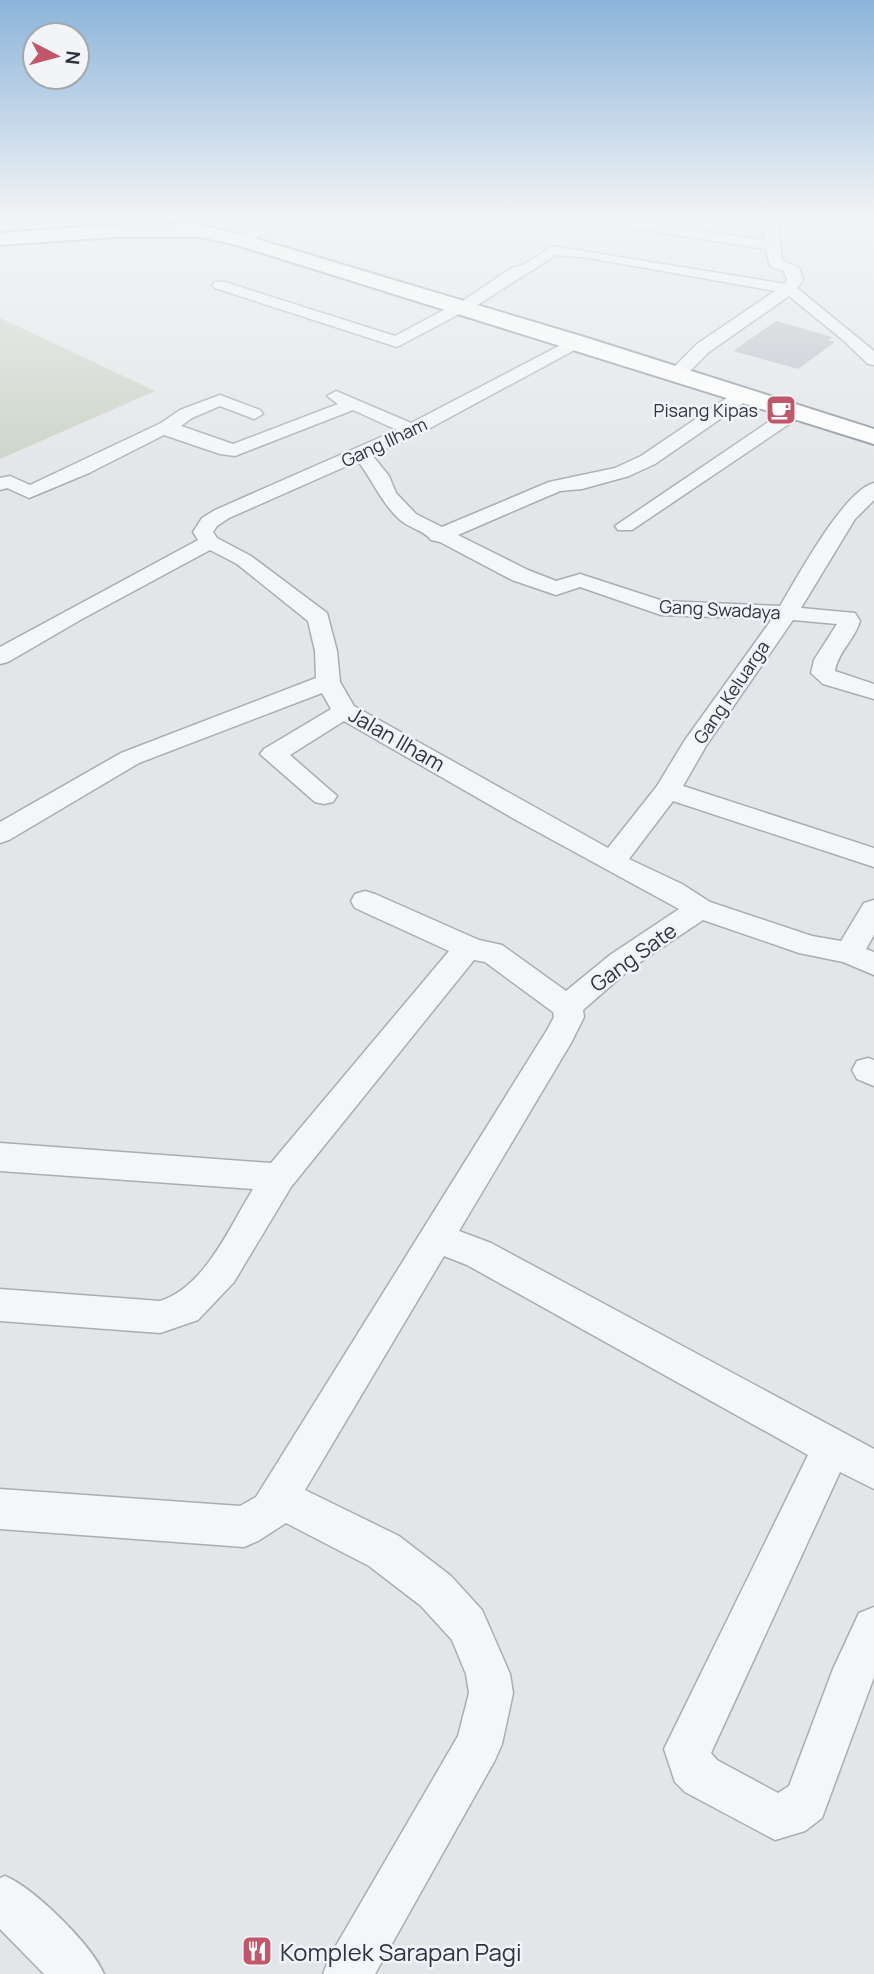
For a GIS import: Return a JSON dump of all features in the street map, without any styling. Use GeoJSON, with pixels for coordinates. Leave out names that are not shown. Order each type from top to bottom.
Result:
{"type":"FeatureCollection","features":[{"type":"Feature","properties":{"kind":"highway"},"geometry":{"type":"LineString","coordinates":[[470,307],[576,342],[681,371],[743,395],[874,437]]}},
{"type":"Feature","properties":{"kind":"highway"},"geometry":{"type":"LineString","coordinates":[[471,307],[874,427]]}},
{"type":"Feature","properties":{"kind":"street"},"geometry":{"type":"LineString","coordinates":[[289,307],[397,342],[460,307]]}},
{"type":"Feature","properties":{"kind":"street"},"geometry":{"type":"LineString","coordinates":[[681,371],[704,348],[763,307]]}},
{"type":"Feature","properties":{"kind":"street"},"geometry":{"type":"LineString","coordinates":[[812,307],[874,360]]}},
{"type":"Feature","properties":{"kind":"street"},"geometry":{"type":"LineString","coordinates":[[849,336],[874,334]]}},
{"type":"Feature","properties":{"kind":"street","name":"Gang Ilham"},"geometry":{"type":"LineString","coordinates":[[210,542],[203,532],[204,527],[222,514],[412,430],[576,342]]}},
{"type":"Feature","properties":{"kind":"street"},"geometry":{"type":"LineString","coordinates":[[328,393],[412,430]]}},
{"type":"Feature","properties":{"kind":"street"},"geometry":{"type":"LineString","coordinates":[[438,536],[556,486],[582,483],[648,460],[743,395]]}},
{"type":"Feature","properties":{"kind":"street"},"geometry":{"type":"LineString","coordinates":[[0,484],[10,482],[29,492],[167,428],[186,414],[220,400],[254,414]]}},
{"type":"Feature","properties":{"kind":"street"},"geometry":{"type":"LineString","coordinates":[[167,428],[227,450],[235,450],[353,404]]}},
{"type":"Feature","properties":{"kind":"street"},"geometry":{"type":"LineString","coordinates":[[625,526],[795,412]]}},
{"type":"Feature","properties":{"kind":"street","name":"Gang Swadaya"},"geometry":{"type":"LineString","coordinates":[[362,454],[379,476],[387,495],[409,518],[438,536],[556,588],[580,580],[661,608],[786,612],[849,620],[848,628],[824,664],[823,673],[831,679],[874,692]]}},
{"type":"Feature","properties":{"kind":"street","name":"Gang Keluarga"},"geometry":{"type":"LineString","coordinates":[[612,862],[668,790],[694,745],[786,612],[847,516],[874,489]]}},
{"type":"Feature","properties":{"kind":"street"},"geometry":{"type":"LineString","coordinates":[[0,657],[74,614],[210,542]]}},
{"type":"Feature","properties":{"kind":"street","name":"Jalan Ilham"},"geometry":{"type":"LineString","coordinates":[[210,542],[244,560],[318,618],[326,651],[328,682],[344,711],[612,862],[672,891],[700,909],[809,946],[862,958]]}},
{"type":"Feature","properties":{"kind":"street"},"geometry":{"type":"LineString","coordinates":[[0,834],[130,758],[328,682]]}},
{"type":"Feature","properties":{"kind":"street"},"geometry":{"type":"LineString","coordinates":[[324,796],[273,754],[344,711]]}},
{"type":"Feature","properties":{"kind":"street"},"geometry":{"type":"LineString","coordinates":[[668,790],[874,858]]}},
{"type":"Feature","properties":{"kind":"street"},"geometry":{"type":"LineString","coordinates":[[0,1509],[244,1527],[270,1511],[560,1035],[569,1017],[567,1007],[492,952],[474,950],[365,901]]}},
{"type":"Feature","properties":{"kind":"street","name":"Gang Sate"},"geometry":{"type":"LineString","coordinates":[[567,1007],[620,962],[700,909]]}},
{"type":"Feature","properties":{"kind":"street"},"geometry":{"type":"LineString","coordinates":[[862,958],[874,909]]}},
{"type":"Feature","properties":{"kind":"street"},"geometry":{"type":"LineString","coordinates":[[0,1305],[160,1317],[184,1309],[203,1293],[221,1270],[279,1177],[464,953],[474,950]]}},
{"type":"Feature","properties":{"kind":"street"},"geometry":{"type":"LineString","coordinates":[[0,1157],[279,1177]]}},
{"type":"Feature","properties":{"kind":"street"},"geometry":{"type":"LineString","coordinates":[[437,1238],[480,1254],[874,1470]]}},
{"type":"Feature","properties":{"kind":"street"},"geometry":{"type":"LineString","coordinates":[[832,1447],[687,1749],[691,1766],[701,1776],[775,1817],[789,1815],[806,1802],[855,1669],[874,1629]]}},
{"type":"Feature","properties":{"kind":"street"},"geometry":{"type":"LineString","coordinates":[[279,1498],[384,1551],[436,1591],[467,1625],[488,1674],[491,1693],[480,1744],[348,1974]]}},
{"type":"Feature","properties":{"kind":"street"},"geometry":{"type":"LineString","coordinates":[[5,1900],[79,1974]]}},
{"type":"Feature","properties":{"kind":"shaded area"},"geometry":{"type":"Polygon","coordinates":[[[0,318],[155,391],[0,459],[0,318]]]}},
{"type":"Feature","properties":{"kind":"building"},"geometry":{"type":"Polygon","coordinates":[[[776,321],[832,337],[828,340],[835,342],[798,369],[733,351],[776,321]]]}},
{"type":"Feature","properties":{"kind":"place","name":"Pisang Kipas"},"geometry":{"type":"Point","coordinates":[781,410]}},
{"type":"Feature","properties":{"kind":"place","name":"Komplek Sarapan Pagi"},"geometry":{"type":"Point","coordinates":[257,1951]}}]}
